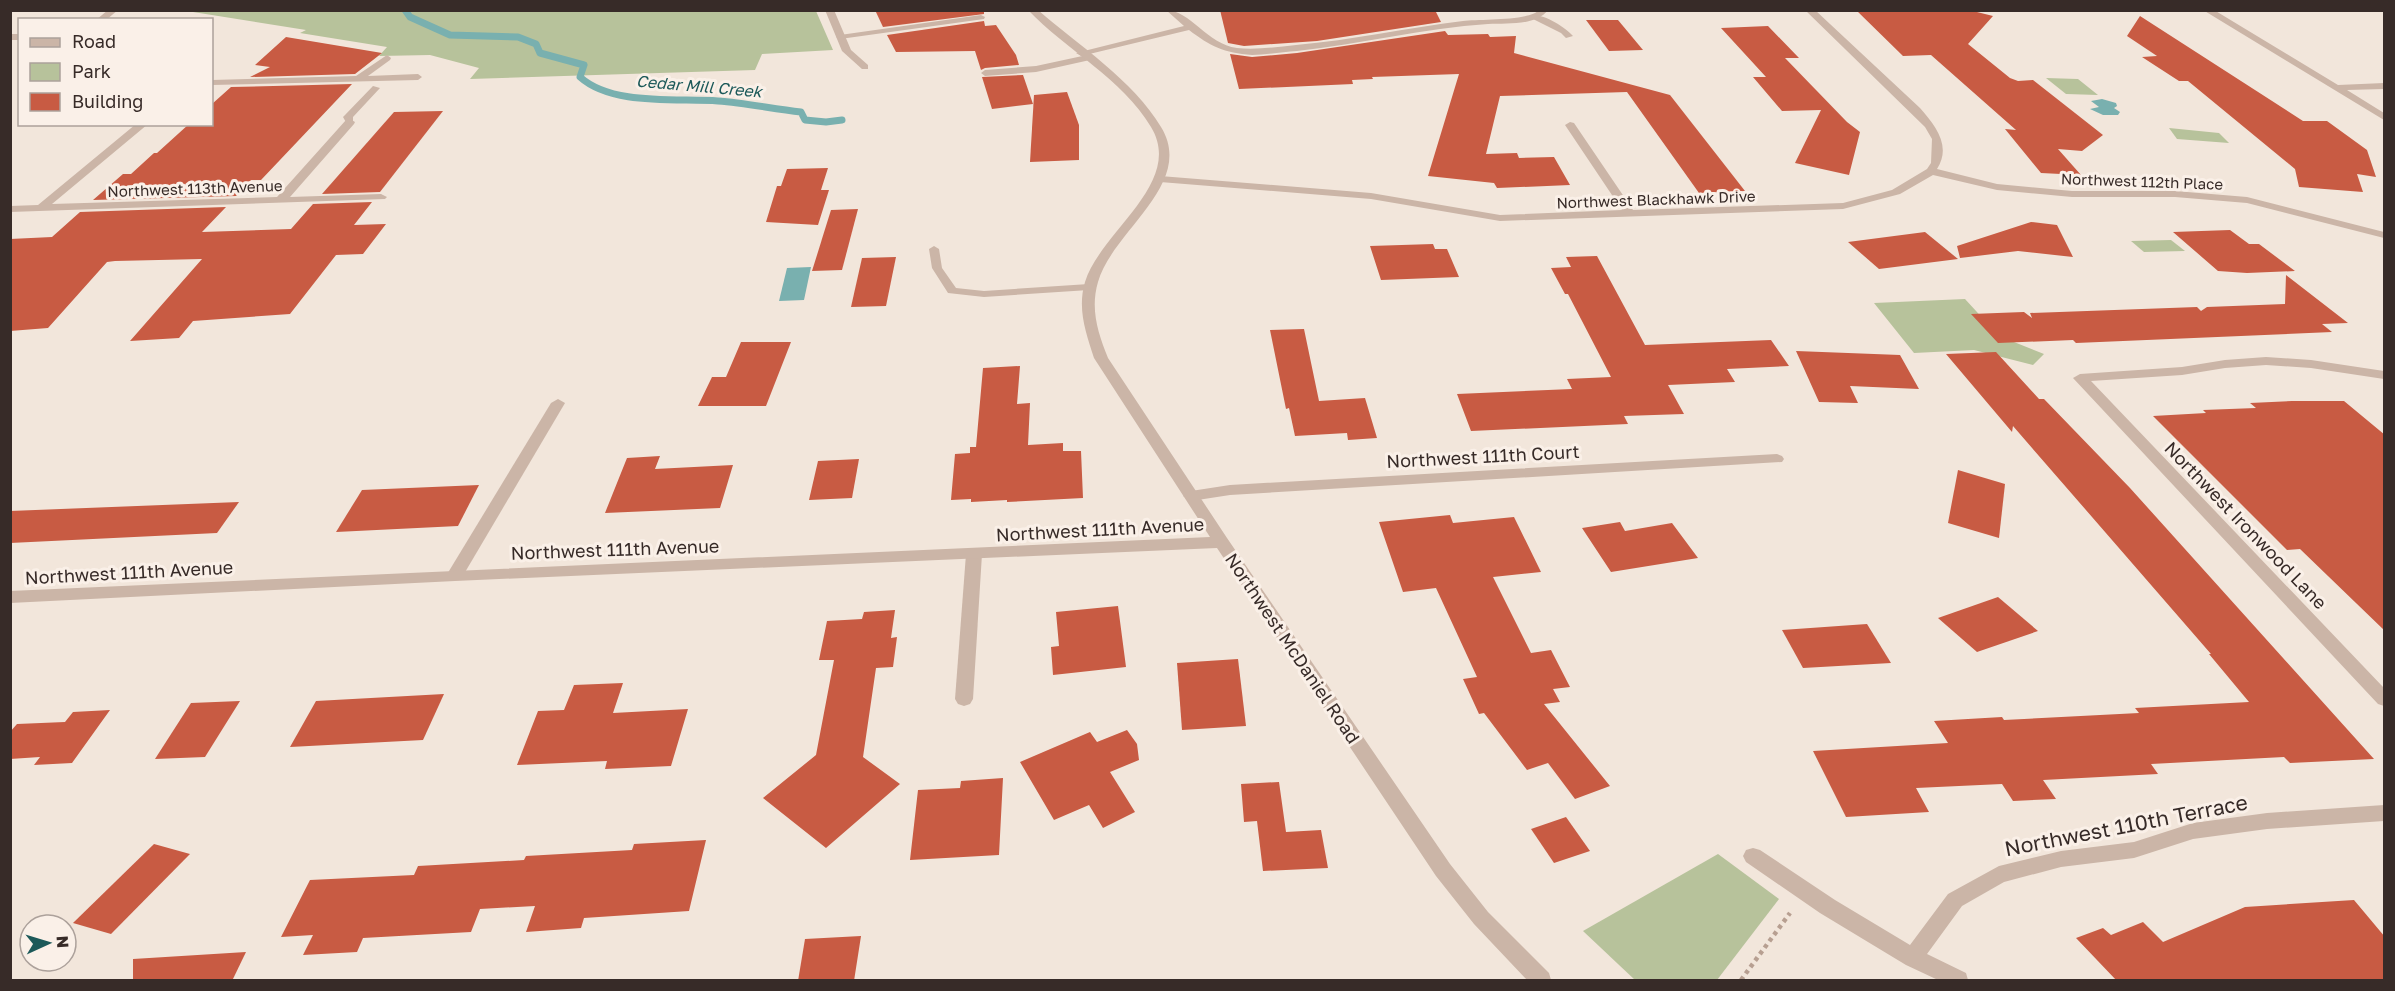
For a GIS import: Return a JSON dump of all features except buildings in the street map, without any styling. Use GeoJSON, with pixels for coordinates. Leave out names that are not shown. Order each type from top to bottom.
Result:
{"type":"FeatureCollection","features":[{"type":"Feature","properties":{"kind":"street"},"geometry":{"type":"LineString","coordinates":[[829,10],[847,51],[865,67]]}},
{"type":"Feature","properties":{"kind":"street","name":"Northwest McDaniel Road"},"geometry":{"type":"LineString","coordinates":[[1032,10],[1141,106],[1159,131],[1163,142],[1164,155],[1160,179],[1098,265],[1089,287],[1088,325],[1101,358],[1221,542],[1443,870],[1481,918],[1541,981]]}},
{"type":"Feature","properties":{"kind":"street"},"geometry":{"type":"LineString","coordinates":[[1170,10],[1213,44],[1248,52],[1537,15]]}},
{"type":"Feature","properties":{"kind":"street"},"geometry":{"type":"LineString","coordinates":[[1809,10],[1916,110],[1930,126],[1937,139],[1936,163],[1931,171]]}},
{"type":"Feature","properties":{"kind":"street"},"geometry":{"type":"LineString","coordinates":[[2207,10],[2385,117]]}},
{"type":"Feature","properties":{"kind":"street"},"geometry":{"type":"LineString","coordinates":[[1084,56],[1190,27]]}},
{"type":"Feature","properties":{"kind":"street"},"geometry":{"type":"LineString","coordinates":[[2335,88],[2385,86]]}},
{"type":"Feature","properties":{"kind":"street"},"geometry":{"type":"LineString","coordinates":[[280,201],[350,122]]}},
{"type":"Feature","properties":{"kind":"street"},"geometry":{"type":"LineString","coordinates":[[1570,125],[1631,214]]}},
{"type":"Feature","properties":{"kind":"street"},"geometry":{"type":"LineString","coordinates":[[41,208],[141,126]]}},
{"type":"Feature","properties":{"kind":"street","name":"Northwest Blackhawk Drive"},"geometry":{"type":"LineString","coordinates":[[1160,179],[1371,196],[1500,218],[1843,206],[1896,192],[1931,171]]}},
{"type":"Feature","properties":{"kind":"street","name":"Northwest 112th Place"},"geometry":{"type":"LineString","coordinates":[[1931,171],[1997,187],[2072,194],[2175,194],[2247,200],[2385,236]]}},
{"type":"Feature","properties":{"kind":"street","name":"Northwest 113th Avenue"},"geometry":{"type":"LineString","coordinates":[[10,209],[381,197]]}},
{"type":"Feature","properties":{"kind":"street","name":"Northwest Ironwood Lane"},"geometry":{"type":"LineString","coordinates":[[2385,375],[2311,364],[2266,361],[2225,364],[2182,371],[2080,378],[2385,699]]}},
{"type":"Feature","properties":{"kind":"street"},"geometry":{"type":"LineString","coordinates":[[455,575],[558,403]]}},
{"type":"Feature","properties":{"kind":"street","name":"Northwest 111th Court"},"geometry":{"type":"LineString","coordinates":[[1191,496],[1230,490],[1778,459]]}},
{"type":"Feature","properties":{"kind":"street","name":"Northwest 111th Avenue"},"geometry":{"type":"LineString","coordinates":[[10,597],[1221,542]]}},
{"type":"Feature","properties":{"kind":"street"},"geometry":{"type":"LineString","coordinates":[[964,699],[974,554]]}},
{"type":"Feature","properties":{"kind":"street","name":"Northwest 110th Terrace"},"geometry":{"type":"LineString","coordinates":[[1913,958],[1932,928],[1955,900],[1999,875],[2061,859],[2134,850],[2193,831],[2267,821],[2385,813]]}},
{"type":"Feature","properties":{"kind":"street"},"geometry":{"type":"LineString","coordinates":[[1753,856],[1804,892],[1913,958],[1958,981]]}},
{"type":"Feature","properties":{"kind":"lane"},"geometry":{"type":"LineString","coordinates":[[1537,15],[1569,36]]}},
{"type":"Feature","properties":{"kind":"lane"},"geometry":{"type":"LineString","coordinates":[[840,37],[981,17]]}},
{"type":"Feature","properties":{"kind":"lane"},"geometry":{"type":"LineString","coordinates":[[985,73],[1036,69],[1084,56]]}},
{"type":"Feature","properties":{"kind":"lane"},"geometry":{"type":"LineString","coordinates":[[358,79],[387,58]]}},
{"type":"Feature","properties":{"kind":"lane"},"geometry":{"type":"LineString","coordinates":[[213,83],[418,77]]}},
{"type":"Feature","properties":{"kind":"lane"},"geometry":{"type":"LineString","coordinates":[[350,122],[348,117],[376,88]]}},
{"type":"Feature","properties":{"kind":"lane"},"geometry":{"type":"LineString","coordinates":[[934,249],[937,268],[952,291],[984,294],[1089,287]]}},
{"type":"Feature","properties":{"kind":"path"},"geometry":{"type":"LineString","coordinates":[[1741,981],[1804,892]]}},
{"type":"Feature","properties":{"kind":"green space"},"geometry":{"type":"Polygon","coordinates":[[[195,10],[816,11],[833,50],[762,54],[755,70],[470,79],[479,68],[430,55],[379,56],[387,47],[300,33],[306,30],[193,12],[195,10]]]}},
{"type":"Feature","properties":{"kind":"green space"},"geometry":{"type":"Polygon","coordinates":[[[2046,78],[2078,79],[2098,95],[2066,94],[2046,78]]]}},
{"type":"Feature","properties":{"kind":"green space"},"geometry":{"type":"Polygon","coordinates":[[[2169,128],[2219,133],[2229,143],[2177,139],[2169,128]]]}},
{"type":"Feature","properties":{"kind":"green space"},"geometry":{"type":"Polygon","coordinates":[[[2171,240],[2185,251],[2144,252],[2131,241],[2171,240]]]}},
{"type":"Feature","properties":{"kind":"green space"},"geometry":{"type":"Polygon","coordinates":[[[1965,299],[1999,336],[2044,354],[2033,365],[1974,350],[1914,353],[1874,303],[1965,299]]]}},
{"type":"Feature","properties":{"kind":"green space"},"geometry":{"type":"Polygon","coordinates":[[[1718,854],[1779,899],[1717,980],[1635,980],[1583,931],[1718,854]]]}},
{"type":"Feature","properties":{"kind":"water"},"geometry":{"type":"Polygon","coordinates":[[[2102,99],[2116,103],[2117,106],[2114,108],[2120,112],[2118,115],[2103,115],[2090,109],[2099,107],[2091,101],[2102,99]]]}},
{"type":"Feature","properties":{"kind":"water"},"geometry":{"type":"Polygon","coordinates":[[[811,267],[804,300],[779,301],[787,268],[811,267]]]}},
{"type":"Feature","properties":{"kind":"waterway","name":"Cedar Mill Creek"},"geometry":{"type":"LineString","coordinates":[[405,10],[410,17],[450,35],[518,37],[536,44],[540,53],[584,65],[580,77],[609,93],[646,99],[739,103],[801,112],[805,120],[826,122],[842,120]]}}]}
